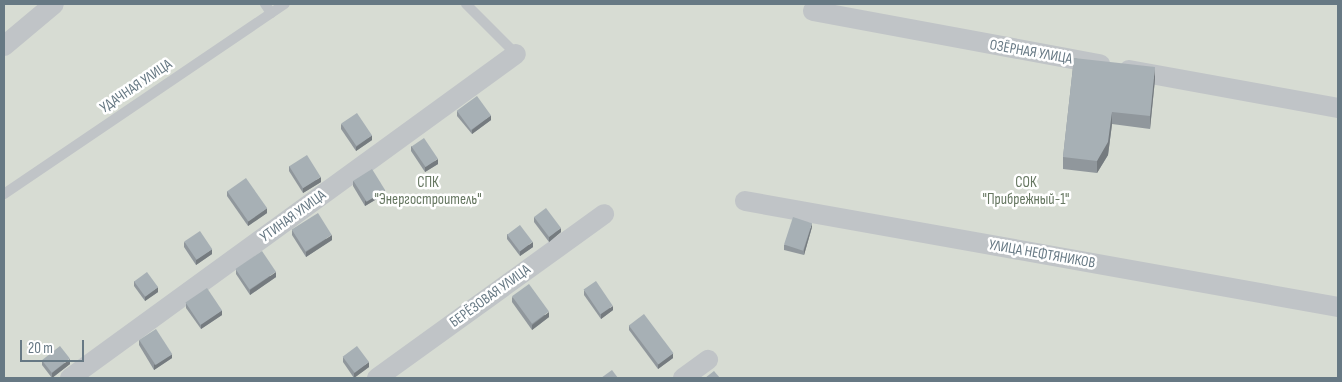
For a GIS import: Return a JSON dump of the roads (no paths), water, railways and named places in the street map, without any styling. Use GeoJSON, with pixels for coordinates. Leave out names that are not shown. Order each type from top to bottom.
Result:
{"type":"FeatureCollection","features":[{"type":"Feature","properties":{"kind":"street"},"geometry":{"type":"LineString","coordinates":[[4,46],[54,4]]}},
{"type":"Feature","properties":{"kind":"street","name":"ОЗЁРНАЯ УЛИЦА"},"geometry":{"type":"LineString","coordinates":[[813,11],[1338,108]]}},
{"type":"Feature","properties":{"kind":"street","name":"УТИНАЯ УЛИЦА"},"geometry":{"type":"LineString","coordinates":[[70,378],[516,54]]}},
{"type":"Feature","properties":{"kind":"street","name":"УЛИЦА НЕФТЯНИКОВ"},"geometry":{"type":"LineString","coordinates":[[745,202],[1338,307]]}},
{"type":"Feature","properties":{"kind":"street","name":"БЕРЁЗОВАЯ УЛИЦА"},"geometry":{"type":"LineString","coordinates":[[377,378],[604,214]]}},
{"type":"Feature","properties":{"kind":"street"},"geometry":{"type":"LineString","coordinates":[[682,378],[708,360]]}},
{"type":"Feature","properties":{"kind":"lane","name":"УДАЧНАЯ УЛИЦА"},"geometry":{"type":"LineString","coordinates":[[4,194],[268,8],[284,4]]}},
{"type":"Feature","properties":{"kind":"lane"},"geometry":{"type":"LineString","coordinates":[[466,4],[516,54]]}},
{"type":"Feature","properties":{"kind":"park label","name":"СПК \"Энергостроитель\""},"geometry":{"type":"Point","coordinates":[428,190]}},
{"type":"Feature","properties":{"kind":"park label","name":"СОК \"Прибрежный-1\""},"geometry":{"type":"Point","coordinates":[1026,190]}}]}
